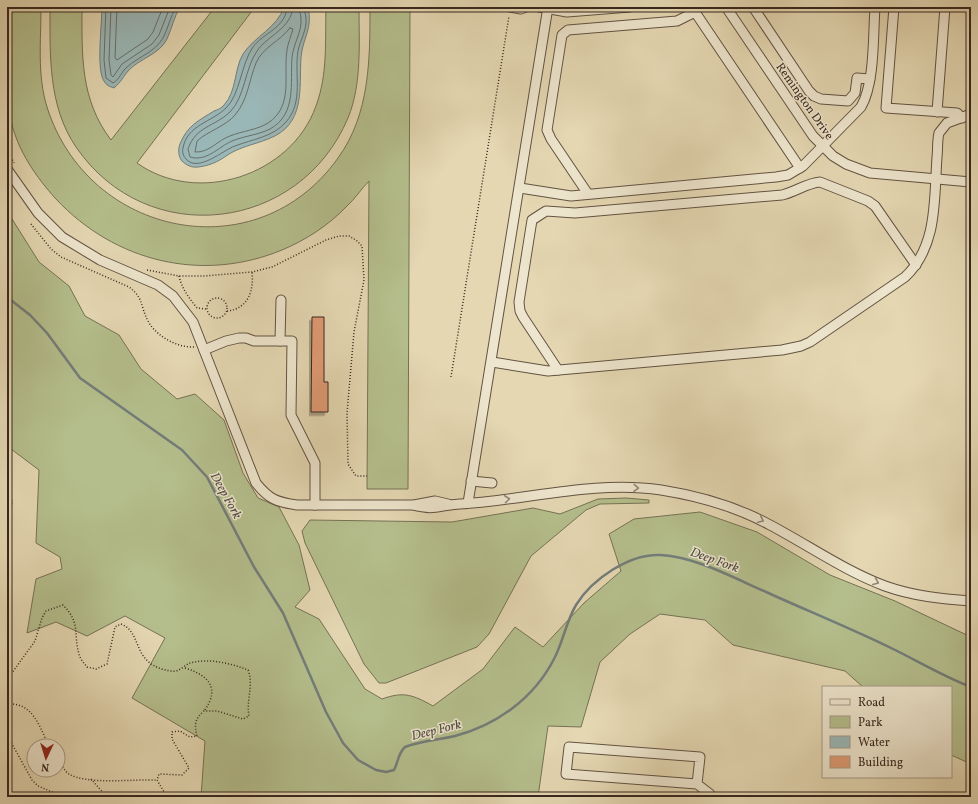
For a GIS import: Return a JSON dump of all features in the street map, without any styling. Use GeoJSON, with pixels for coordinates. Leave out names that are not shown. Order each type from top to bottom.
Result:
{"type":"FeatureCollection","features":[{"type":"Feature","properties":{"kind":"street"},"geometry":{"type":"LineString","coordinates":[[510,9],[521,9],[526,7]]}},
{"type":"Feature","properties":{"kind":"street"},"geometry":{"type":"LineString","coordinates":[[468,503],[520,188],[544,32],[545,8],[567,12],[630,7]]}},
{"type":"Feature","properties":{"kind":"street","name":"Remington Drive"},"geometry":{"type":"LineString","coordinates":[[726,7],[822,146],[840,160],[861,170],[878,174],[968,181]]}},
{"type":"Feature","properties":{"kind":"street"},"geometry":{"type":"LineString","coordinates":[[753,7],[809,91],[816,97],[848,101],[855,93],[858,78],[870,79]]}},
{"type":"Feature","properties":{"kind":"street"},"geometry":{"type":"LineString","coordinates":[[520,188],[567,195],[588,194],[788,175],[800,168],[861,107],[867,98],[870,79],[875,7]]}},
{"type":"Feature","properties":{"kind":"street"},"geometry":{"type":"LineString","coordinates":[[894,7],[886,108],[958,113],[962,118]]}},
{"type":"Feature","properties":{"kind":"street"},"geometry":{"type":"LineString","coordinates":[[937,112],[945,7]]}},
{"type":"Feature","properties":{"kind":"street"},"geometry":{"type":"LineString","coordinates":[[588,194],[551,139],[547,130],[562,35],[568,30],[677,21],[695,12],[800,168]]}},
{"type":"Feature","properties":{"kind":"street"},"geometry":{"type":"LineString","coordinates":[[544,32],[562,35]]}},
{"type":"Feature","properties":{"kind":"street"},"geometry":{"type":"LineString","coordinates":[[492,362],[545,371],[782,350],[801,346],[905,277],[916,265],[929,240],[933,216],[939,133],[947,124],[971,114]]}},
{"type":"Feature","properties":{"kind":"street"},"geometry":{"type":"LineString","coordinates":[[11,168],[38,213],[62,237],[100,260],[158,285],[173,296],[193,322],[256,483],[267,496],[281,502],[315,505],[413,505],[426,508],[436,508],[448,504],[596,488],[641,488],[678,493],[714,502],[769,524],[848,568],[885,586],[926,596],[971,601]]}},
{"type":"Feature","properties":{"kind":"street"},"geometry":{"type":"LineString","coordinates":[[558,370],[523,317],[519,302],[532,220],[546,211],[575,213],[782,195],[793,192],[812,182],[820,182],[868,201],[875,206],[916,265]]}},
{"type":"Feature","properties":{"kind":"street"},"geometry":{"type":"LineString","coordinates":[[280,341],[281,300]]}},
{"type":"Feature","properties":{"kind":"street"},"geometry":{"type":"LineString","coordinates":[[203,348],[239,338],[246,338],[254,341],[292,341],[291,414],[315,463],[315,505]]}},
{"type":"Feature","properties":{"kind":"street"},"geometry":{"type":"LineString","coordinates":[[472,481],[492,483]]}},
{"type":"Feature","properties":{"kind":"street"},"geometry":{"type":"LineString","coordinates":[[697,784],[700,758],[569,747],[566,774],[697,784],[710,794],[710,797]]}},
{"type":"Feature","properties":{"kind":"path"},"geometry":{"type":"LineString","coordinates":[[451,377],[510,9]]}},
{"type":"Feature","properties":{"kind":"path"},"geometry":{"type":"LineString","coordinates":[[7,149],[11,168]]}},
{"type":"Feature","properties":{"kind":"path"},"geometry":{"type":"LineString","coordinates":[[31,224],[51,250],[61,257],[129,287],[138,294],[143,304],[147,319],[153,329],[164,338],[186,347],[203,348]]}},
{"type":"Feature","properties":{"kind":"path"},"geometry":{"type":"LineString","coordinates":[[146,270],[180,276],[204,276],[252,272],[272,267],[326,240],[339,236],[352,238],[362,246],[364,280],[354,332],[347,413],[348,464],[356,476],[367,476]]}},
{"type":"Feature","properties":{"kind":"path"},"geometry":{"type":"LineString","coordinates":[[180,276],[181,283],[197,308],[206,310],[209,315],[214,318],[221,318],[227,311],[238,309],[248,299],[253,288],[252,272]]}},
{"type":"Feature","properties":{"kind":"path"},"geometry":{"type":"LineString","coordinates":[[206,310],[210,300],[216,298],[225,302],[227,311]]}},
{"type":"Feature","properties":{"kind":"path"},"geometry":{"type":"LineString","coordinates":[[7,492],[12,501],[11,511],[7,514]]}},
{"type":"Feature","properties":{"kind":"path"},"geometry":{"type":"LineString","coordinates":[[7,679],[35,641],[42,618],[46,611],[63,605],[72,614],[76,628],[79,655],[87,667],[96,669],[107,664],[112,634],[115,627],[121,624],[128,626],[133,634],[138,648],[147,662],[172,672],[184,668],[190,664],[208,661],[248,670],[251,678],[246,704],[249,716],[243,719],[217,711],[204,711]]}},
{"type":"Feature","properties":{"kind":"path"},"geometry":{"type":"LineString","coordinates":[[167,797],[157,780],[159,774],[182,775],[189,768],[172,739],[172,732],[180,731],[190,737],[197,736],[195,726],[196,717],[204,711],[212,695],[211,686],[207,679],[198,673],[184,668]]}},
{"type":"Feature","properties":{"kind":"path"},"geometry":{"type":"LineString","coordinates":[[7,704],[21,704],[27,708],[35,719],[45,738]]}},
{"type":"Feature","properties":{"kind":"path"},"geometry":{"type":"LineString","coordinates":[[7,735],[32,780],[38,786],[64,797]]}},
{"type":"Feature","properties":{"kind":"path"},"geometry":{"type":"LineString","coordinates":[[66,770],[69,774],[91,779],[157,780]]}},
{"type":"Feature","properties":{"kind":"path"},"geometry":{"type":"LineString","coordinates":[[91,779],[94,785],[107,797]]}},
{"type":"Feature","properties":{"kind":"path"},"geometry":{"type":"LineString","coordinates":[[119,797],[125,795],[137,797]]}},
{"type":"Feature","properties":{"kind":"green space"},"geometry":{"type":"Polygon","coordinates":[[[7,7],[41,7],[41,70],[47,107],[68,151],[98,186],[136,210],[178,224],[221,226],[264,216],[304,194],[338,158],[349,141],[362,105],[366,86],[370,46],[370,7],[410,7],[408,489],[367,489],[369,181],[340,213],[317,231],[300,242],[252,260],[221,265],[191,265],[161,260],[132,252],[105,238],[79,221],[49,191],[35,173],[23,153],[14,132],[8,108],[6,80],[7,7]]]}},
{"type":"Feature","properties":{"kind":"green space"},"geometry":{"type":"Polygon","coordinates":[[[50,7],[82,7],[83,60],[88,93],[93,109],[111,140],[215,7],[255,7],[137,163],[161,176],[187,182],[213,182],[240,177],[264,166],[286,150],[304,130],[316,106],[320,94],[325,57],[326,7],[359,7],[358,77],[356,91],[348,118],[325,156],[295,185],[260,205],[221,214],[181,214],[142,202],[106,180],[76,147],[67,131],[60,115],[52,80],[50,7]]]}},
{"type":"Feature","properties":{"kind":"green space"},"geometry":{"type":"Polygon","coordinates":[[[7,211],[39,262],[69,286],[85,316],[119,335],[141,369],[177,399],[195,394],[224,420],[243,473],[258,498],[279,507],[299,545],[310,590],[295,607],[319,619],[365,689],[382,699],[396,695],[408,695],[433,706],[483,669],[515,627],[543,647],[584,603],[621,571],[609,534],[634,519],[700,512],[757,532],[830,575],[895,601],[971,637],[971,764],[952,755],[952,686],[862,686],[845,671],[733,645],[705,620],[660,614],[630,634],[600,662],[581,727],[548,726],[538,797],[201,797],[205,741],[132,698],[165,638],[125,616],[87,636],[56,622],[27,633],[36,579],[62,569],[60,557],[36,543],[39,470],[7,446],[7,211]]]}},
{"type":"Feature","properties":{"kind":"green space"},"geometry":{"type":"Polygon","coordinates":[[[626,498],[649,500],[649,503],[600,504],[586,510],[531,556],[489,634],[477,647],[386,683],[379,683],[364,664],[305,543],[302,531],[310,520],[452,522],[533,508],[560,514],[598,499],[626,498]]]}},
{"type":"Feature","properties":{"kind":"water"},"geometry":{"type":"Polygon","coordinates":[[[102,7],[180,7],[164,44],[154,53],[128,71],[114,88],[107,85],[104,81],[100,67],[102,7]]]}},
{"type":"Feature","properties":{"kind":"water"},"geometry":{"type":"Polygon","coordinates":[[[284,7],[308,7],[309,15],[309,27],[301,57],[300,93],[298,105],[295,115],[289,125],[280,133],[268,139],[236,150],[220,160],[205,166],[191,167],[185,164],[179,155],[179,150],[180,144],[186,133],[198,121],[224,105],[231,93],[238,66],[243,54],[253,42],[276,21],[284,7]]]}},
{"type":"Feature","properties":{"kind":"building"},"geometry":{"type":"Polygon","coordinates":[[[312,317],[324,317],[324,382],[328,382],[328,412],[311,412],[312,317]]]}},
{"type":"Feature","properties":{"kind":"waterway","name":"Deep Fork"},"geometry":{"type":"LineString","coordinates":[[7,297],[30,315],[47,333],[80,378],[182,450],[207,477],[254,567],[283,613],[326,712],[343,743],[358,760],[376,770],[386,772],[394,770],[401,752],[405,747],[455,736],[470,731],[500,717],[513,708],[525,698],[546,673],[554,659],[576,605],[583,595],[602,577],[613,570],[637,558],[649,556],[661,555],[674,557],[715,569],[860,633],[951,679],[971,687]]}}]}
